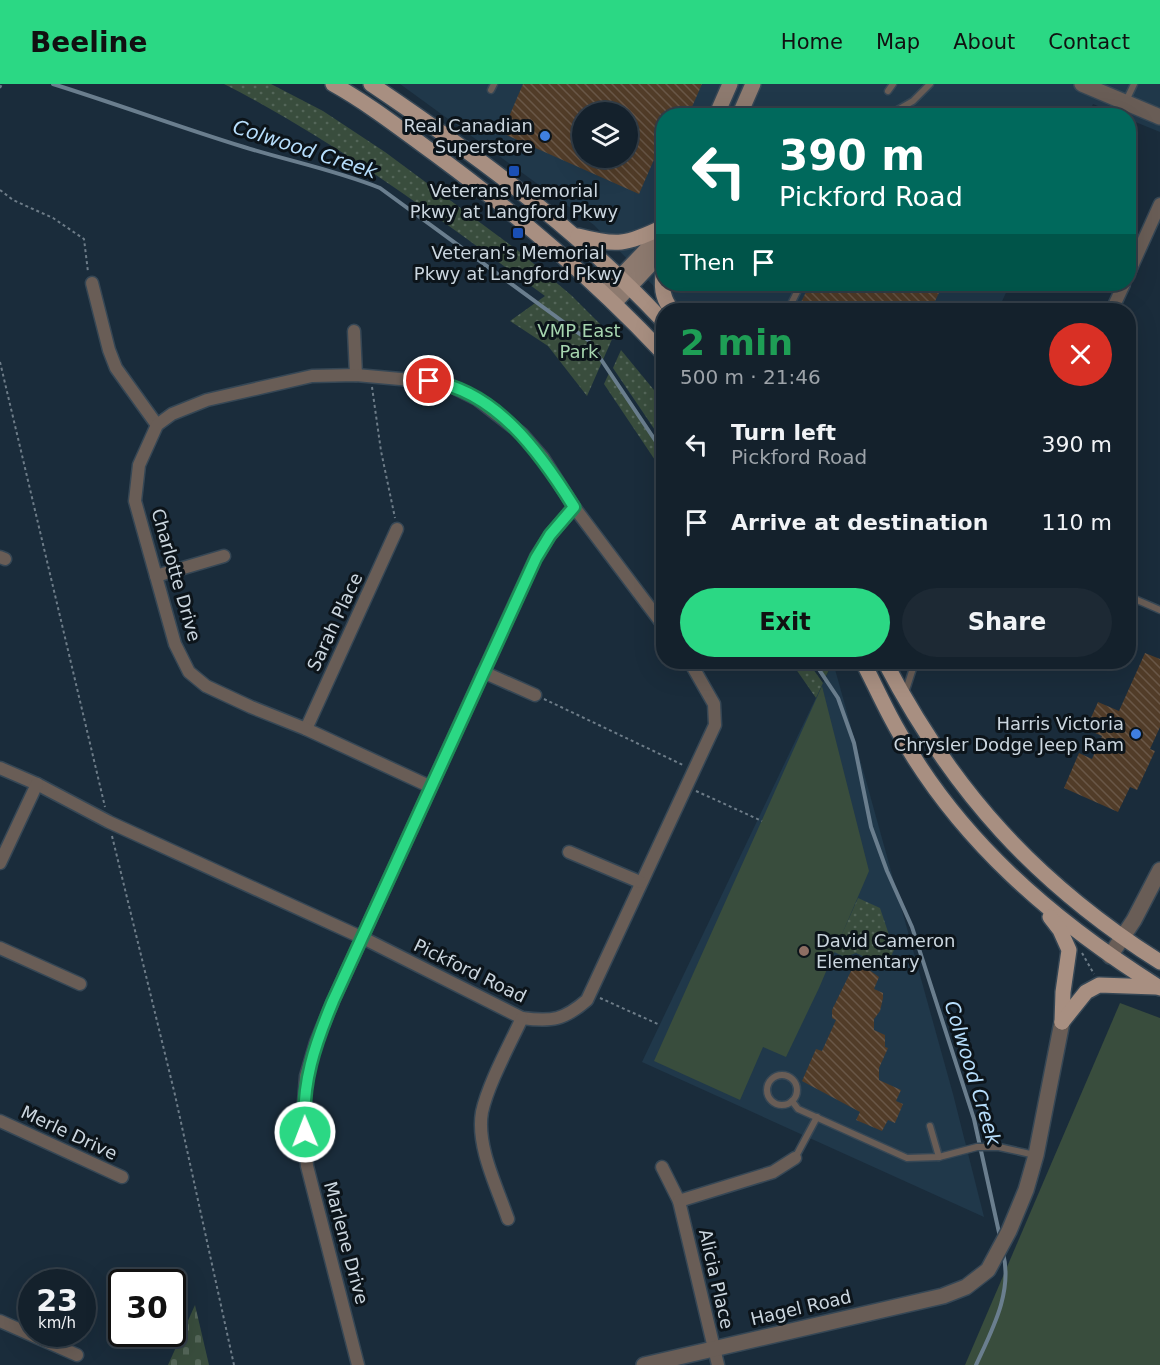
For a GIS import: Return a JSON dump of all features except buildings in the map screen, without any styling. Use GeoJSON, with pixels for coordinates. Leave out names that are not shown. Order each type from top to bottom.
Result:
{"type":"FeatureCollection","features":[{"type":"Feature","properties":{"kind":"main road"},"geometry":{"type":"LineString","coordinates":[[333,84],[398,127],[549,242],[610,298],[656,346]]}},
{"type":"Feature","properties":{"kind":"main road"},"geometry":{"type":"LineString","coordinates":[[371,84],[438,129],[575,235],[626,281],[656,313]]}},
{"type":"Feature","properties":{"kind":"main road"},"geometry":{"type":"LineString","coordinates":[[720,108],[730,84]]}},
{"type":"Feature","properties":{"kind":"main road"},"geometry":{"type":"LineString","coordinates":[[742,108],[753,84]]}},
{"type":"Feature","properties":{"kind":"main road"},"geometry":{"type":"LineString","coordinates":[[575,235],[617,243],[633,241],[656,230]]}},
{"type":"Feature","properties":{"kind":"main road"},"geometry":{"type":"LineString","coordinates":[[626,281],[656,238]]}},
{"type":"Feature","properties":{"kind":"main road"},"geometry":{"type":"LineString","coordinates":[[610,298],[626,281],[656,257]]}},
{"type":"Feature","properties":{"kind":"main road"},"geometry":{"type":"LineString","coordinates":[[866,669],[896,728],[931,781],[958,818],[1001,867],[1038,902],[1110,956],[1160,988]]}},
{"type":"Feature","properties":{"kind":"main road"},"geometry":{"type":"LineString","coordinates":[[889,669],[904,697],[963,788],[1012,845],[1045,877],[1122,938],[1160,962]]}},
{"type":"Feature","properties":{"kind":"main road"},"geometry":{"type":"LineString","coordinates":[[1038,902],[1060,930],[1069,950],[1063,992],[1062,1022]]}},
{"type":"Feature","properties":{"kind":"main road"},"geometry":{"type":"LineString","coordinates":[[1062,1022],[1086,992],[1099,985],[1160,988]]}},
{"type":"Feature","properties":{"kind":"street"},"geometry":{"type":"LineString","coordinates":[[1082,84],[1160,117]]}},
{"type":"Feature","properties":{"kind":"street"},"geometry":{"type":"LineString","coordinates":[[1136,257],[1160,204]]}},
{"type":"Feature","properties":{"kind":"street"},"geometry":{"type":"LineString","coordinates":[[92,283],[108,350],[116,368],[157,425],[172,414],[207,400],[312,376],[356,375],[445,383],[477,399],[522,434],[543,458],[574,507],[656,616]]}},
{"type":"Feature","properties":{"kind":"street"},"geometry":{"type":"LineString","coordinates":[[354,332],[356,375]]}},
{"type":"Feature","properties":{"kind":"street","name":"Charlotte Drive"},"geometry":{"type":"LineString","coordinates":[[157,425],[139,465],[135,501],[175,644],[189,672],[206,686],[429,786]]}},
{"type":"Feature","properties":{"kind":"street","name":"Marlene Drive"},"geometry":{"type":"LineString","coordinates":[[358,1365],[307,1166],[303,1115],[306,1076],[316,1041],[429,786],[536,558],[550,535],[574,507]]}},
{"type":"Feature","properties":{"kind":"street","name":"Sarah Place"},"geometry":{"type":"LineString","coordinates":[[306,729],[397,529]]}},
{"type":"Feature","properties":{"kind":"street"},"geometry":{"type":"LineString","coordinates":[[156,576],[224,556]]}},
{"type":"Feature","properties":{"kind":"street","name":"Pickford Road"},"geometry":{"type":"LineString","coordinates":[[0,768],[37,784],[109,822],[363,938],[522,1018],[546,1021],[570,1014],[590,993],[715,725],[714,704],[694,669]]}},
{"type":"Feature","properties":{"kind":"street"},"geometry":{"type":"LineString","coordinates":[[483,672],[535,695]]}},
{"type":"Feature","properties":{"kind":"street"},"geometry":{"type":"LineString","coordinates":[[0,863],[37,784]]}},
{"type":"Feature","properties":{"kind":"street"},"geometry":{"type":"LineString","coordinates":[[569,852],[640,882]]}},
{"type":"Feature","properties":{"kind":"street"},"geometry":{"type":"LineString","coordinates":[[1110,956],[1155,892],[1160,870]]}},
{"type":"Feature","properties":{"kind":"street"},"geometry":{"type":"LineString","coordinates":[[0,948],[80,984]]}},
{"type":"Feature","properties":{"kind":"street"},"geometry":{"type":"LineString","coordinates":[[508,1219],[489,1163],[481,1130],[482,1111],[522,1018]]}},
{"type":"Feature","properties":{"kind":"street"},"geometry":{"type":"LineString","coordinates":[[1036,1155],[1062,1022]]}},
{"type":"Feature","properties":{"kind":"street","name":"Merle Drive"},"geometry":{"type":"LineString","coordinates":[[0,1121],[122,1177]]}},
{"type":"Feature","properties":{"kind":"street","name":"Hagel Road"},"geometry":{"type":"LineString","coordinates":[[644,1365],[943,1296],[966,1287],[994,1263],[1026,1190],[1036,1155]]}},
{"type":"Feature","properties":{"kind":"street"},"geometry":{"type":"LineString","coordinates":[[679,1201],[773,1172],[795,1158]]}},
{"type":"Feature","properties":{"kind":"street","name":"Alicia Place"},"geometry":{"type":"LineString","coordinates":[[662,1167],[679,1201],[718,1365]]}},
{"type":"Feature","properties":{"kind":"street"},"geometry":{"type":"LineString","coordinates":[[0,1321],[77,1355]]}},
{"type":"Feature","properties":{"kind":"lane"},"geometry":{"type":"LineString","coordinates":[[888,91],[893,84]]}},
{"type":"Feature","properties":{"kind":"lane"},"geometry":{"type":"LineString","coordinates":[[902,108],[914,101],[930,84]]}},
{"type":"Feature","properties":{"kind":"lane"},"geometry":{"type":"LineString","coordinates":[[1126,102],[1134,84]]}},
{"type":"Feature","properties":{"kind":"lane"},"geometry":{"type":"LineString","coordinates":[[1136,600],[1160,610]]}},
{"type":"Feature","properties":{"kind":"lane"},"geometry":{"type":"LineString","coordinates":[[904,697],[913,669]]}},
{"type":"Feature","properties":{"kind":"lane"},"geometry":{"type":"LineString","coordinates":[[784,1074],[790,1077],[797,1089],[792,1101],[786,1104],[773,1102],[766,1091],[771,1078],[784,1074]]}},
{"type":"Feature","properties":{"kind":"lane"},"geometry":{"type":"LineString","coordinates":[[792,1101],[798,1109],[907,1158],[939,1157],[977,1147],[999,1147],[1036,1155]]}},
{"type":"Feature","properties":{"kind":"lane"},"geometry":{"type":"LineString","coordinates":[[795,1158],[817,1117]]}},
{"type":"Feature","properties":{"kind":"lane"},"geometry":{"type":"LineString","coordinates":[[930,1126],[939,1157]]}},
{"type":"Feature","properties":{"kind":"path"},"geometry":{"type":"LineString","coordinates":[[0,88],[2,84]]}},
{"type":"Feature","properties":{"kind":"path"},"geometry":{"type":"LineString","coordinates":[[0,190],[13,200],[53,218],[84,239],[87,250],[85,264],[92,283]]}},
{"type":"Feature","properties":{"kind":"path"},"geometry":{"type":"LineString","coordinates":[[0,362],[106,809]]}},
{"type":"Feature","properties":{"kind":"path"},"geometry":{"type":"LineString","coordinates":[[371,376],[381,452],[397,529]]}},
{"type":"Feature","properties":{"kind":"path"},"geometry":{"type":"LineString","coordinates":[[535,695],[693,770]]}},
{"type":"Feature","properties":{"kind":"path"},"geometry":{"type":"LineString","coordinates":[[685,786],[762,820]]}},
{"type":"Feature","properties":{"kind":"path"},"geometry":{"type":"LineString","coordinates":[[111,830],[175,1095],[234,1365]]}},
{"type":"Feature","properties":{"kind":"path"},"geometry":{"type":"LineString","coordinates":[[1080,950],[1097,979]]}},
{"type":"Feature","properties":{"kind":"path"},"geometry":{"type":"LineString","coordinates":[[590,993],[660,1024]]}},
{"type":"Feature","properties":{"kind":"shaded area"},"geometry":{"type":"Polygon","coordinates":[[[400,84],[1160,84],[1160,132],[1136,122],[1136,108],[1103,108],[1093,104],[1091,108],[656,108],[656,288],[594,225],[400,84]]]}},
{"type":"Feature","properties":{"kind":"shaded area"},"geometry":{"type":"Polygon","coordinates":[[[658,291],[1007,291],[1001,303],[670,303],[658,291]]]}},
{"type":"Feature","properties":{"kind":"shaded area","name":"David Cameron Elementary"},"geometry":{"type":"Polygon","coordinates":[[[830,669],[835,669],[953,1094],[984,1217],[642,1062],[830,669]]]}},
{"type":"Feature","properties":{"kind":"green space","name":"VMP East Park"},"geometry":{"type":"Polygon","coordinates":[[[224,84],[271,84],[323,111],[385,152],[521,253],[571,295],[613,337],[587,396],[548,346],[510,321],[545,296],[349,157],[224,84]]]}},
{"type":"Feature","properties":{"kind":"green space","name":"VMP East Park"},"geometry":{"type":"Polygon","coordinates":[[[621,350],[656,392],[656,432],[613,368],[621,350]]]}},
{"type":"Feature","properties":{"kind":"green space","name":"VMP East Park"},"geometry":{"type":"Polygon","coordinates":[[[610,371],[656,439],[656,462],[604,384],[610,371]]]}},
{"type":"Feature","properties":{"kind":"green space"},"geometry":{"type":"Polygon","coordinates":[[[796,669],[813,669],[823,683],[816,698],[796,669]]]}},
{"type":"Feature","properties":{"kind":"green space"},"geometry":{"type":"Polygon","coordinates":[[[817,669],[830,669],[824,680],[817,669]]]}},
{"type":"Feature","properties":{"kind":"green space"},"geometry":{"type":"Polygon","coordinates":[[[822,686],[869,871],[819,988],[786,1057],[763,1047],[740,1100],[654,1061],[822,686]]]}},
{"type":"Feature","properties":{"kind":"green space"},"geometry":{"type":"Polygon","coordinates":[[[858,898],[880,908],[894,950],[886,967],[856,953],[845,957],[834,952],[858,898]]]}},
{"type":"Feature","properties":{"kind":"green space"},"geometry":{"type":"Polygon","coordinates":[[[1120,1003],[1160,1018],[1160,1365],[965,1365],[1120,1003]]]}},
{"type":"Feature","properties":{"kind":"green space"},"geometry":{"type":"Polygon","coordinates":[[[195,1305],[209,1365],[168,1365],[176,1347],[186,1347],[186,1325],[195,1305]]]}},
{"type":"Feature","properties":{"kind":"waterway","name":"Colwood Creek"},"geometry":{"type":"LineString","coordinates":[[53,84],[380,188],[588,340],[656,442]]}},
{"type":"Feature","properties":{"kind":"waterway","name":"Colwood Creek"},"geometry":{"type":"LineString","coordinates":[[819,669],[838,698],[854,743],[871,827],[887,871],[912,927],[974,1119],[1000,1237]]}},
{"type":"Feature","properties":{"kind":"waterway","name":"Colwood Creek"},"geometry":{"type":"LineString","coordinates":[[976,1365],[994,1324],[1003,1296],[1005,1282],[1003,1253]]}},
{"type":"Feature","properties":{"kind":"place","name":"Real Canadian Superstore"},"geometry":{"type":"Point","coordinates":[545,136]}},
{"type":"Feature","properties":{"kind":"place","name":"Veterans Memorial Pkwy at Langford Pkwy"},"geometry":{"type":"Point","coordinates":[514,171]}},
{"type":"Feature","properties":{"kind":"place","name":"Veteran's Memorial Pkwy at Langford Pkwy"},"geometry":{"type":"Point","coordinates":[518,233]}},
{"type":"Feature","properties":{"kind":"place","name":"Harris Victoria Chrysler Dodge Jeep Ram"},"geometry":{"type":"Point","coordinates":[1136,734]}},
{"type":"Feature","properties":{"kind":"place","name":"David Cameron Elementary"},"geometry":{"type":"Point","coordinates":[804,951]}},
{"type":"Feature","properties":{"kind":"route"},"geometry":{"type":"LineString","coordinates":[[305,1132],[303,1115],[306,1076],[316,1041],[333,1001],[429,786],[536,558],[550,535],[574,507],[543,458],[522,434],[477,399],[445,383],[429,381]]}}]}
